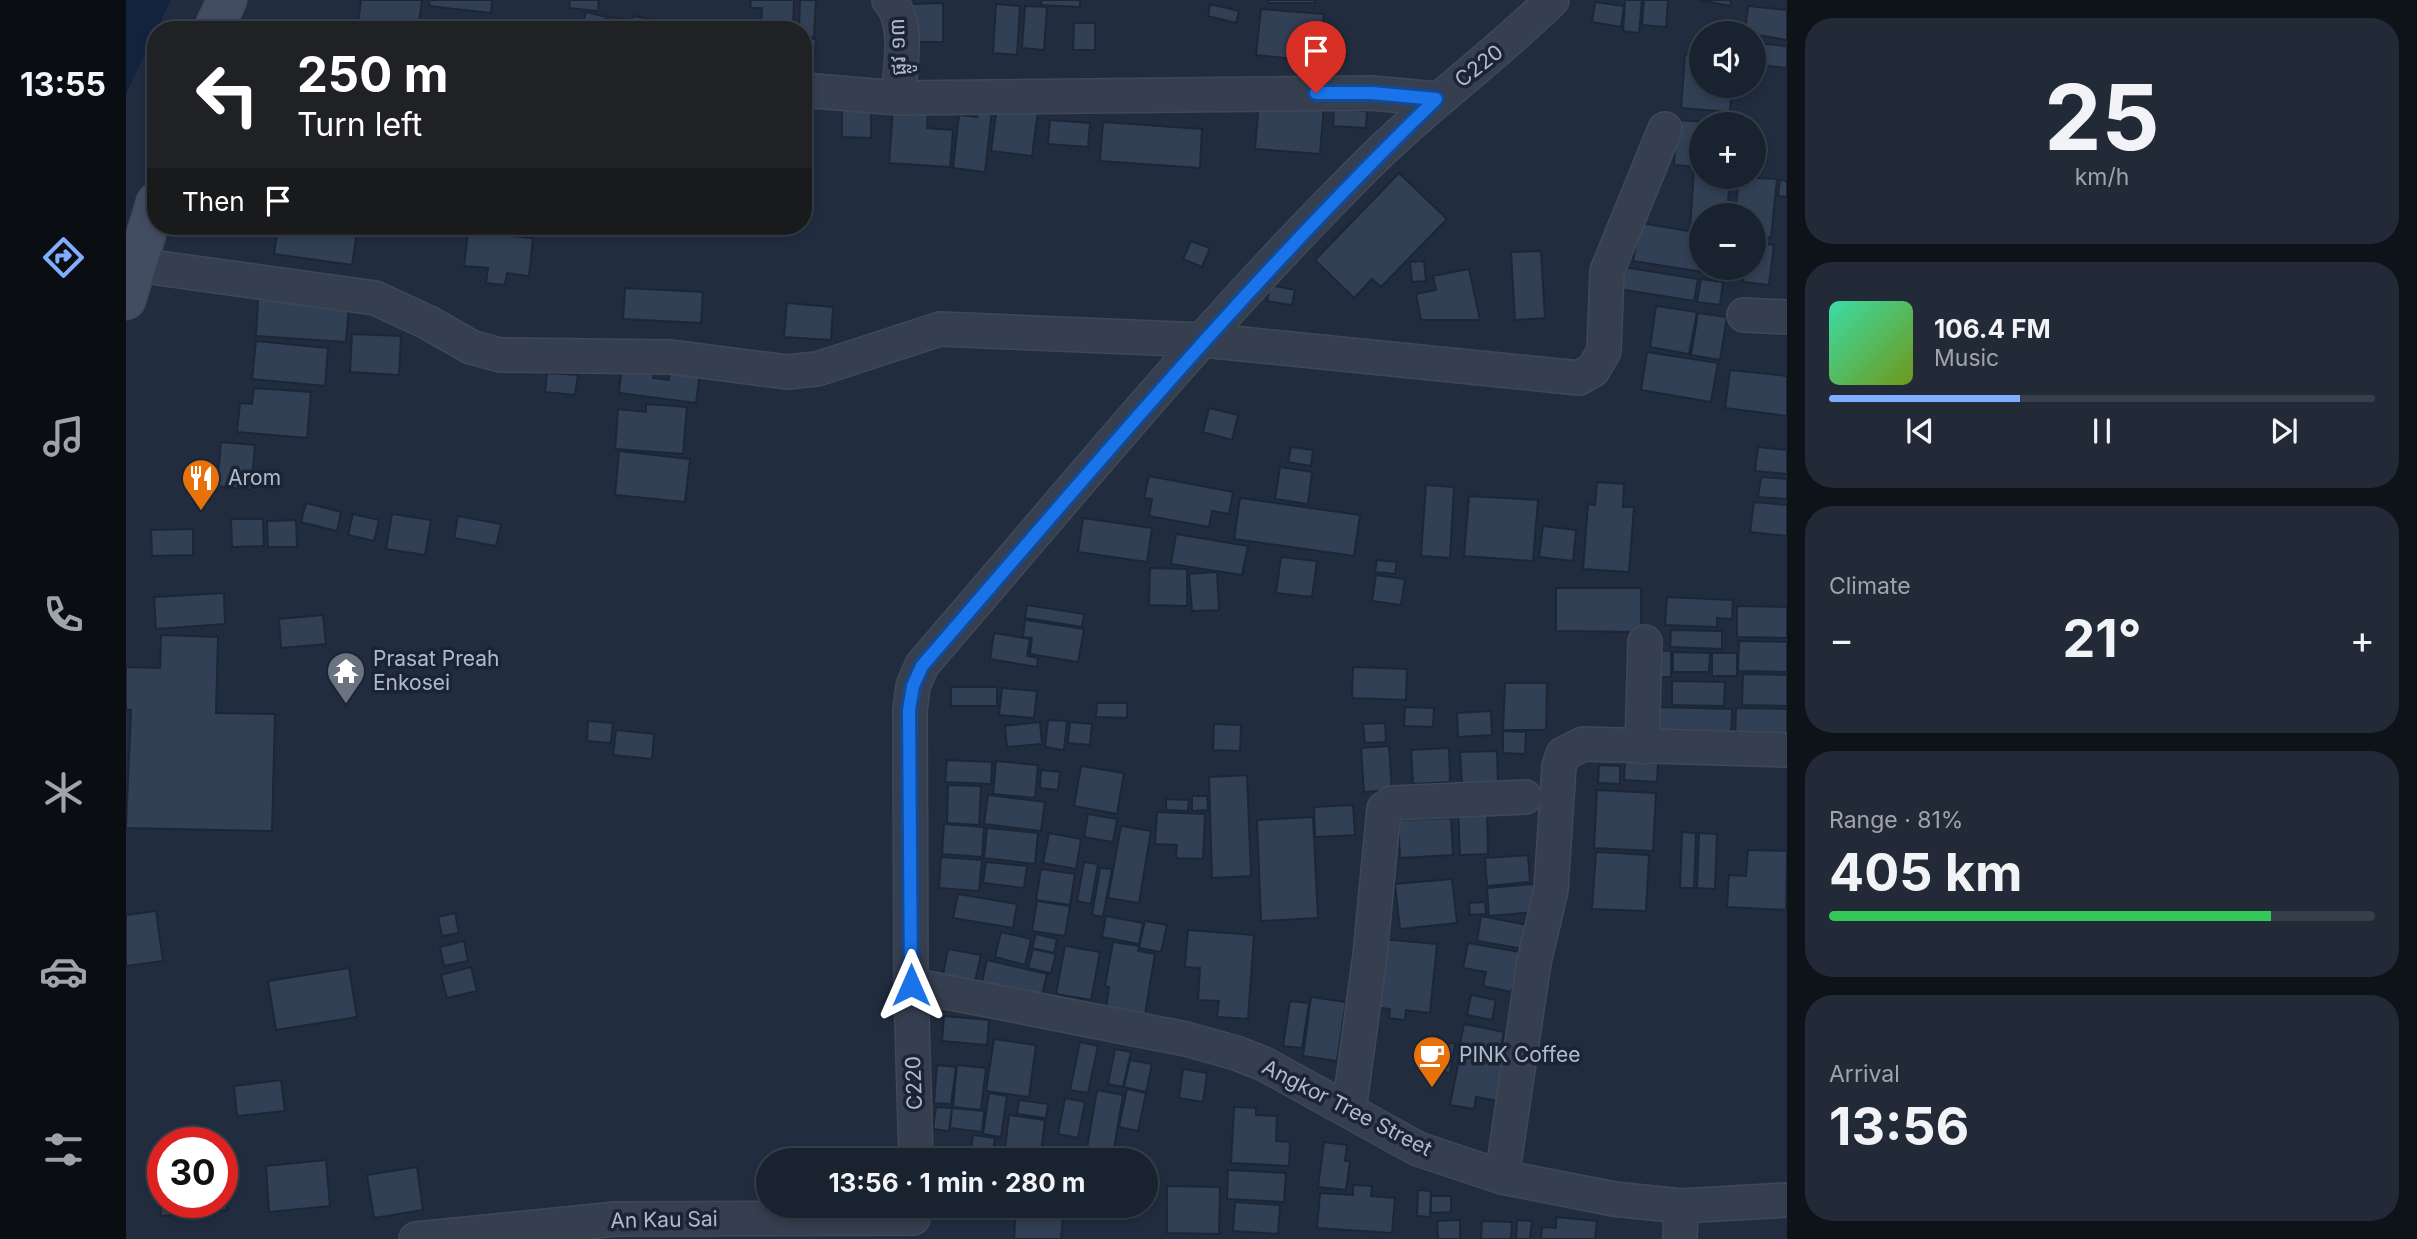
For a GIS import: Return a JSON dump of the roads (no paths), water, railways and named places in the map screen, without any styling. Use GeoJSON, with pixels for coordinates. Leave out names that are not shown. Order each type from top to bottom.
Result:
{"type":"FeatureCollection","features":[{"type":"Feature","properties":{"kind":"street"},"geometry":{"type":"LineString","coordinates":[[217,21],[227,0]]}},
{"type":"Feature","properties":{"kind":"street","name":"ផ្លូវ ១៣"},"geometry":{"type":"LineString","coordinates":[[889,0],[896,7],[900,22],[898,98]]}},
{"type":"Feature","properties":{"kind":"street","name":"C220"},"geometry":{"type":"LineString","coordinates":[[916,1148],[911,985],[909,710],[913,686],[922,666],[1203,340],[1372,160],[1436,99],[1506,45],[1552,0]]}},
{"type":"Feature","properties":{"kind":"street"},"geometry":{"type":"LineString","coordinates":[[812,91],[898,98],[1372,93],[1436,99]]}},
{"type":"Feature","properties":{"kind":"street"},"geometry":{"type":"LineString","coordinates":[[147,232],[132,282],[375,299],[427,322],[471,347],[500,355],[671,357],[787,372],[817,369],[940,329],[1203,340],[1579,378],[1593,370],[1604,351],[1607,271],[1665,129]]}},
{"type":"Feature","properties":{"kind":"street"},"geometry":{"type":"LineString","coordinates":[[1744,315],[1787,317]]}},
{"type":"Feature","properties":{"kind":"street"},"geometry":{"type":"LineString","coordinates":[[1642,747],[1645,642]]}},
{"type":"Feature","properties":{"kind":"street"},"geometry":{"type":"LineString","coordinates":[[1502,1177],[1534,962],[1550,890],[1559,766],[1563,754],[1583,744],[1787,750]]}},
{"type":"Feature","properties":{"kind":"street"},"geometry":{"type":"LineString","coordinates":[[1349,1110],[1370,955],[1384,808],[1392,803],[1525,796]]}},
{"type":"Feature","properties":{"kind":"street","name":"Angkor Tree Street"},"geometry":{"type":"LineString","coordinates":[[911,985],[1186,1039],[1236,1053],[1264,1064],[1418,1149],[1502,1177],[1614,1199],[1681,1206],[1787,1200]]}},
{"type":"Feature","properties":{"kind":"street"},"geometry":{"type":"LineString","coordinates":[[1680,1239],[1681,1206]]}},
{"type":"Feature","properties":{"kind":"street","name":"An Kau Sai"},"geometry":{"type":"LineString","coordinates":[[416,1239],[616,1219],[914,1221]]}},
{"type":"Feature","properties":{"kind":"water"},"geometry":{"type":"Polygon","coordinates":[[[126,0],[171,0],[161,21],[147,21],[147,50],[126,94],[126,0]]]}},
{"type":"Feature","properties":{"kind":"place","name":"Arom"},"geometry":{"type":"Point","coordinates":[201,512]}},
{"type":"Feature","properties":{"kind":"place","name":"Prasat Preah Enkosei"},"geometry":{"type":"Point","coordinates":[346,705]}},
{"type":"Feature","properties":{"kind":"place","name":"PINK Coffee"},"geometry":{"type":"Point","coordinates":[1432,1089]}}]}
